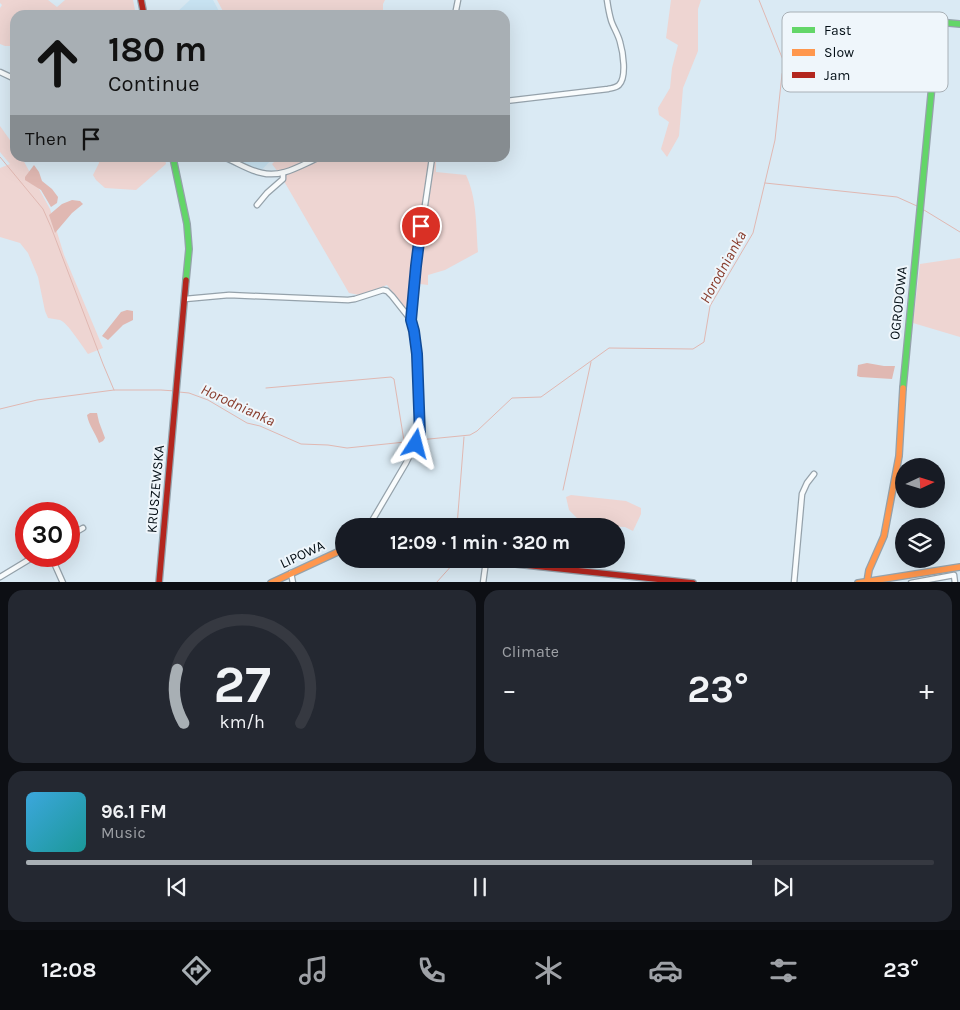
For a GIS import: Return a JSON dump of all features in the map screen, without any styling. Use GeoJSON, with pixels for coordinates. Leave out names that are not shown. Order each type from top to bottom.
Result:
{"type":"FeatureCollection","features":[{"type":"Feature","properties":{"kind":"street"},"geometry":{"type":"LineString","coordinates":[[510,100],[608,89],[620,85],[623,78],[621,48],[607,0]]}},
{"type":"Feature","properties":{"kind":"street","name":"OGRODOWA"},"geometry":{"type":"LineString","coordinates":[[867,582],[866,577],[884,536],[899,456],[902,394],[931,92]]}},
{"type":"Feature","properties":{"kind":"street","name":"KRUSZEWSKA"},"geometry":{"type":"LineString","coordinates":[[159,582],[188,265],[187,224],[174,162]]}},
{"type":"Feature","properties":{"kind":"street"},"geometry":{"type":"LineString","coordinates":[[235,162],[264,174],[283,173],[309,162]]}},
{"type":"Feature","properties":{"kind":"street"},"geometry":{"type":"LineString","coordinates":[[374,518],[420,438],[417,354],[411,320],[416,266],[431,162]]}},
{"type":"Feature","properties":{"kind":"street"},"geometry":{"type":"LineString","coordinates":[[257,205],[283,179],[283,173]]}},
{"type":"Feature","properties":{"kind":"street"},"geometry":{"type":"LineString","coordinates":[[185,299],[229,295],[348,300],[384,290],[392,296],[411,320]]}},
{"type":"Feature","properties":{"kind":"street"},"geometry":{"type":"LineString","coordinates":[[794,582],[802,494],[814,474]]}},
{"type":"Feature","properties":{"kind":"street","name":"LIPOWA"},"geometry":{"type":"LineString","coordinates":[[271,582],[335,553]]}},
{"type":"Feature","properties":{"kind":"street"},"geometry":{"type":"LineString","coordinates":[[0,577],[17,567]]}},
{"type":"Feature","properties":{"kind":"street"},"geometry":{"type":"LineString","coordinates":[[56,567],[63,582]]}},
{"type":"Feature","properties":{"kind":"street"},"geometry":{"type":"LineString","coordinates":[[858,582],[881,581],[960,567]]}},
{"type":"Feature","properties":{"kind":"street"},"geometry":{"type":"LineString","coordinates":[[483,582],[485,568]]}},
{"type":"Feature","properties":{"kind":"street"},"geometry":{"type":"LineString","coordinates":[[549,568],[693,582]]}},
{"type":"Feature","properties":{"kind":"street"},"geometry":{"type":"LineString","coordinates":[[953,568],[955,582]]}},
{"type":"Feature","properties":{"kind":"street"},"geometry":{"type":"LineString","coordinates":[[290,573],[293,582]]}},
{"type":"Feature","properties":{"kind":"street"},"geometry":{"type":"LineString","coordinates":[[911,582],[954,575]]}},
{"type":"Feature","properties":{"kind":"shaded area"},"geometry":{"type":"Polygon","coordinates":[[[0,0],[48,0],[57,7],[65,0],[133,0],[135,10],[10,10],[10,46],[5,46],[0,44],[0,8],[2,5],[0,0]]]}},
{"type":"Feature","properties":{"kind":"shaded area"},"geometry":{"type":"Polygon","coordinates":[[[190,0],[213,0],[218,10],[179,10],[190,0]]]}},
{"type":"Feature","properties":{"kind":"shaded area"},"geometry":{"type":"Polygon","coordinates":[[[217,0],[385,0],[383,10],[222,10],[217,0]]]}},
{"type":"Feature","properties":{"kind":"shaded area"},"geometry":{"type":"Polygon","coordinates":[[[671,0],[701,0],[698,9],[698,51],[683,88],[679,136],[667,157],[661,149],[669,122],[659,115],[658,108],[670,88],[672,68],[678,45],[666,38],[671,0]]]}},
{"type":"Feature","properties":{"kind":"shaded area"},"geometry":{"type":"Polygon","coordinates":[[[0,126],[10,140],[10,162],[24,162],[50,209],[64,255],[103,348],[88,354],[63,322],[48,318],[38,277],[28,253],[20,243],[0,237],[0,168],[10,164],[0,152],[0,126]]]}},
{"type":"Feature","properties":{"kind":"shaded area"},"geometry":{"type":"Polygon","coordinates":[[[166,162],[166,164],[136,190],[105,188],[93,175],[99,163],[166,162]]]}},
{"type":"Feature","properties":{"kind":"shaded area"},"geometry":{"type":"Polygon","coordinates":[[[226,162],[269,162],[256,176],[226,162]]]}},
{"type":"Feature","properties":{"kind":"shaded area"},"geometry":{"type":"Polygon","coordinates":[[[274,162],[436,162],[436,172],[466,175],[474,203],[478,252],[445,270],[428,275],[428,285],[412,283],[408,313],[387,285],[359,295],[349,293],[281,176],[272,164],[274,162]]]}},
{"type":"Feature","properties":{"kind":"shaded area"},"geometry":{"type":"Polygon","coordinates":[[[34,165],[42,181],[58,197],[57,203],[51,207],[41,190],[25,180],[25,177],[34,165]]]}},
{"type":"Feature","properties":{"kind":"shaded area"},"geometry":{"type":"Polygon","coordinates":[[[72,200],[80,201],[83,204],[72,213],[55,233],[49,215],[62,204],[72,200]]]}},
{"type":"Feature","properties":{"kind":"shaded area"},"geometry":{"type":"Polygon","coordinates":[[[960,258],[960,337],[913,323],[920,264],[960,258]]]}},
{"type":"Feature","properties":{"kind":"shaded area"},"geometry":{"type":"Polygon","coordinates":[[[133,311],[133,320],[123,325],[108,340],[102,336],[121,312],[133,311]]]}},
{"type":"Feature","properties":{"kind":"shaded area"},"geometry":{"type":"Polygon","coordinates":[[[867,363],[895,366],[892,379],[857,376],[858,365],[867,363]]]}},
{"type":"Feature","properties":{"kind":"shaded area"},"geometry":{"type":"Polygon","coordinates":[[[97,413],[105,438],[99,443],[88,419],[87,415],[97,413]]]}},
{"type":"Feature","properties":{"kind":"shaded area"},"geometry":{"type":"Polygon","coordinates":[[[571,495],[626,501],[641,508],[641,514],[633,531],[625,527],[625,518],[577,518],[569,510],[566,497],[571,495]]]}},
{"type":"Feature","properties":{"kind":"waterway","name":"Horodnianka"},"geometry":{"type":"LineString","coordinates":[[759,0],[782,58]]}},
{"type":"Feature","properties":{"kind":"waterway","name":"Horodnianka"},"geometry":{"type":"LineString","coordinates":[[419,440],[470,435],[477,431],[512,398],[541,397],[609,348],[693,349],[704,342],[710,306],[753,233],[775,140],[782,74]]}},
{"type":"Feature","properties":{"kind":"waterway"},"geometry":{"type":"LineString","coordinates":[[0,157],[43,209],[114,390]]}},
{"type":"Feature","properties":{"kind":"waterway"},"geometry":{"type":"LineString","coordinates":[[765,183],[897,197],[917,206]]}},
{"type":"Feature","properties":{"kind":"waterway"},"geometry":{"type":"LineString","coordinates":[[924,210],[960,232]]}},
{"type":"Feature","properties":{"kind":"waterway"},"geometry":{"type":"LineString","coordinates":[[563,490],[591,362]]}},
{"type":"Feature","properties":{"kind":"waterway"},"geometry":{"type":"LineString","coordinates":[[266,388],[391,377],[394,379],[404,441]]}},
{"type":"Feature","properties":{"kind":"waterway","name":"Horodnianka"},"geometry":{"type":"LineString","coordinates":[[0,409],[37,400],[114,390],[175,391]]}},
{"type":"Feature","properties":{"kind":"waterway","name":"Horodnianka"},"geometry":{"type":"LineString","coordinates":[[179,392],[189,393],[208,400],[247,423],[260,426],[301,444],[347,448],[415,441]]}},
{"type":"Feature","properties":{"kind":"waterway"},"geometry":{"type":"LineString","coordinates":[[458,518],[464,437]]}},
{"type":"Feature","properties":{"kind":"waterway"},"geometry":{"type":"LineString","coordinates":[[437,582],[450,568]]}},
{"type":"Feature","properties":{"kind":"traffic: fast"},"geometry":{"type":"LineString","coordinates":[[948,23],[960,24]]}},
{"type":"Feature","properties":{"kind":"traffic: fast"},"geometry":{"type":"LineString","coordinates":[[903,388],[931,92]]}},
{"type":"Feature","properties":{"kind":"traffic: fast"},"geometry":{"type":"LineString","coordinates":[[174,162],[187,224],[189,249],[186,280]]}},
{"type":"Feature","properties":{"kind":"traffic: slow"},"geometry":{"type":"LineString","coordinates":[[867,582],[869,570],[884,536],[899,456],[903,388]]}},
{"type":"Feature","properties":{"kind":"traffic: slow"},"geometry":{"type":"LineString","coordinates":[[273,582],[335,553]]}},
{"type":"Feature","properties":{"kind":"traffic: slow"},"geometry":{"type":"LineString","coordinates":[[864,582],[960,567]]}},
{"type":"Feature","properties":{"kind":"traffic: jam"},"geometry":{"type":"LineString","coordinates":[[141,0],[143,10]]}},
{"type":"Feature","properties":{"kind":"traffic: jam"},"geometry":{"type":"LineString","coordinates":[[159,582],[186,280]]}},
{"type":"Feature","properties":{"kind":"traffic: jam"},"geometry":{"type":"LineString","coordinates":[[553,568],[684,582]]}},
{"type":"Feature","properties":{"kind":"route"},"geometry":{"type":"LineString","coordinates":[[416,444],[420,438],[420,414],[416,342],[411,320],[421,226]]}}]}
